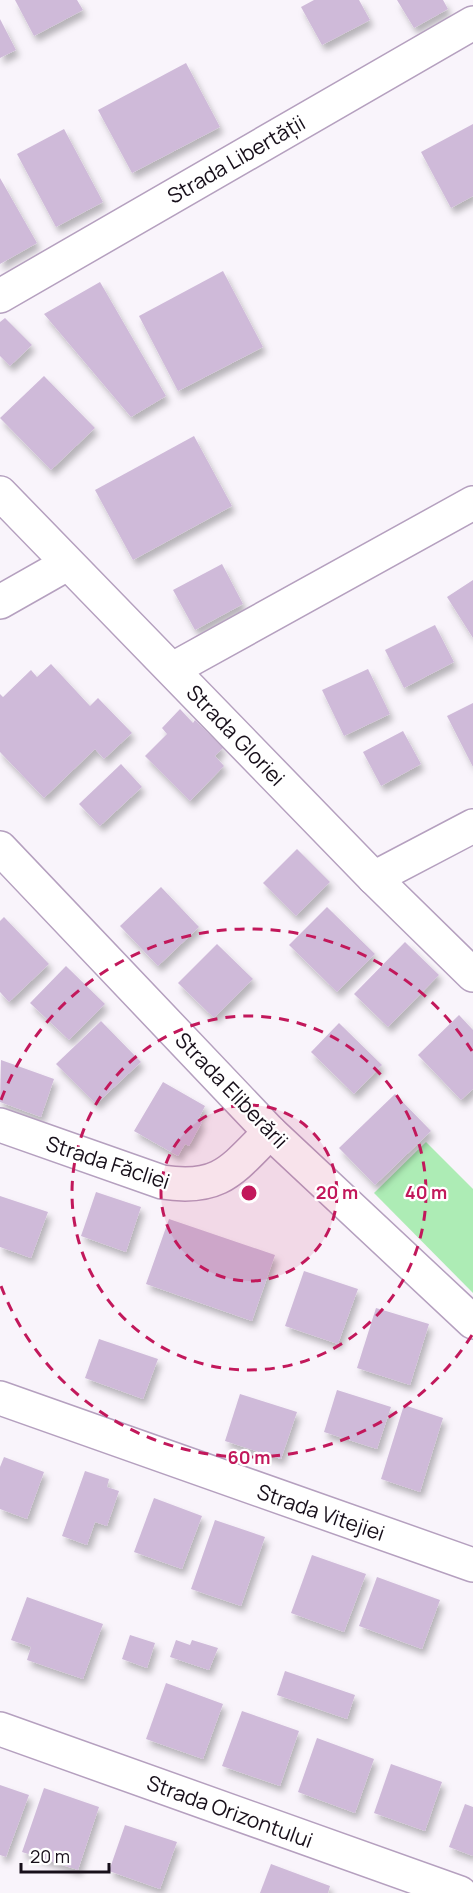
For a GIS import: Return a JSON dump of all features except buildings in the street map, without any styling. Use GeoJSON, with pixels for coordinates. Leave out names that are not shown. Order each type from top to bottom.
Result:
{"type":"FeatureCollection","features":[{"type":"Feature","properties":{"kind":"street","name":"Strada Libertății"},"geometry":{"type":"LineString","coordinates":[[0,296],[473,23]]}},
{"type":"Feature","properties":{"kind":"street","name":"Strada Gloriei"},"geometry":{"type":"LineString","coordinates":[[0,493],[374,878],[473,975]]}},
{"type":"Feature","properties":{"kind":"street"},"geometry":{"type":"LineString","coordinates":[[173,669],[473,503]]}},
{"type":"Feature","properties":{"kind":"street"},"geometry":{"type":"LineString","coordinates":[[0,602],[67,564]]}},
{"type":"Feature","properties":{"kind":"street"},"geometry":{"type":"LineString","coordinates":[[374,878],[473,826]]}},
{"type":"Feature","properties":{"kind":"street","name":"Strada Eliberării"},"geometry":{"type":"LineString","coordinates":[[0,848],[270,1132],[473,1322]]}},
{"type":"Feature","properties":{"kind":"street","name":"Strada Făcliei"},"geometry":{"type":"LineString","coordinates":[[0,1125],[162,1182],[181,1185],[202,1184],[223,1176],[270,1132]]}},
{"type":"Feature","properties":{"kind":"street","name":"Strada Vitejiei"},"geometry":{"type":"LineString","coordinates":[[0,1398],[473,1565]]}},
{"type":"Feature","properties":{"kind":"street","name":"Strada Orizontului"},"geometry":{"type":"LineString","coordinates":[[0,1729],[460,1893]]}},
{"type":"Feature","properties":{"kind":"green space"},"geometry":{"type":"Polygon","coordinates":[[[426,1142],[473,1189],[473,1293],[374,1193],[426,1142]]]}}]}
